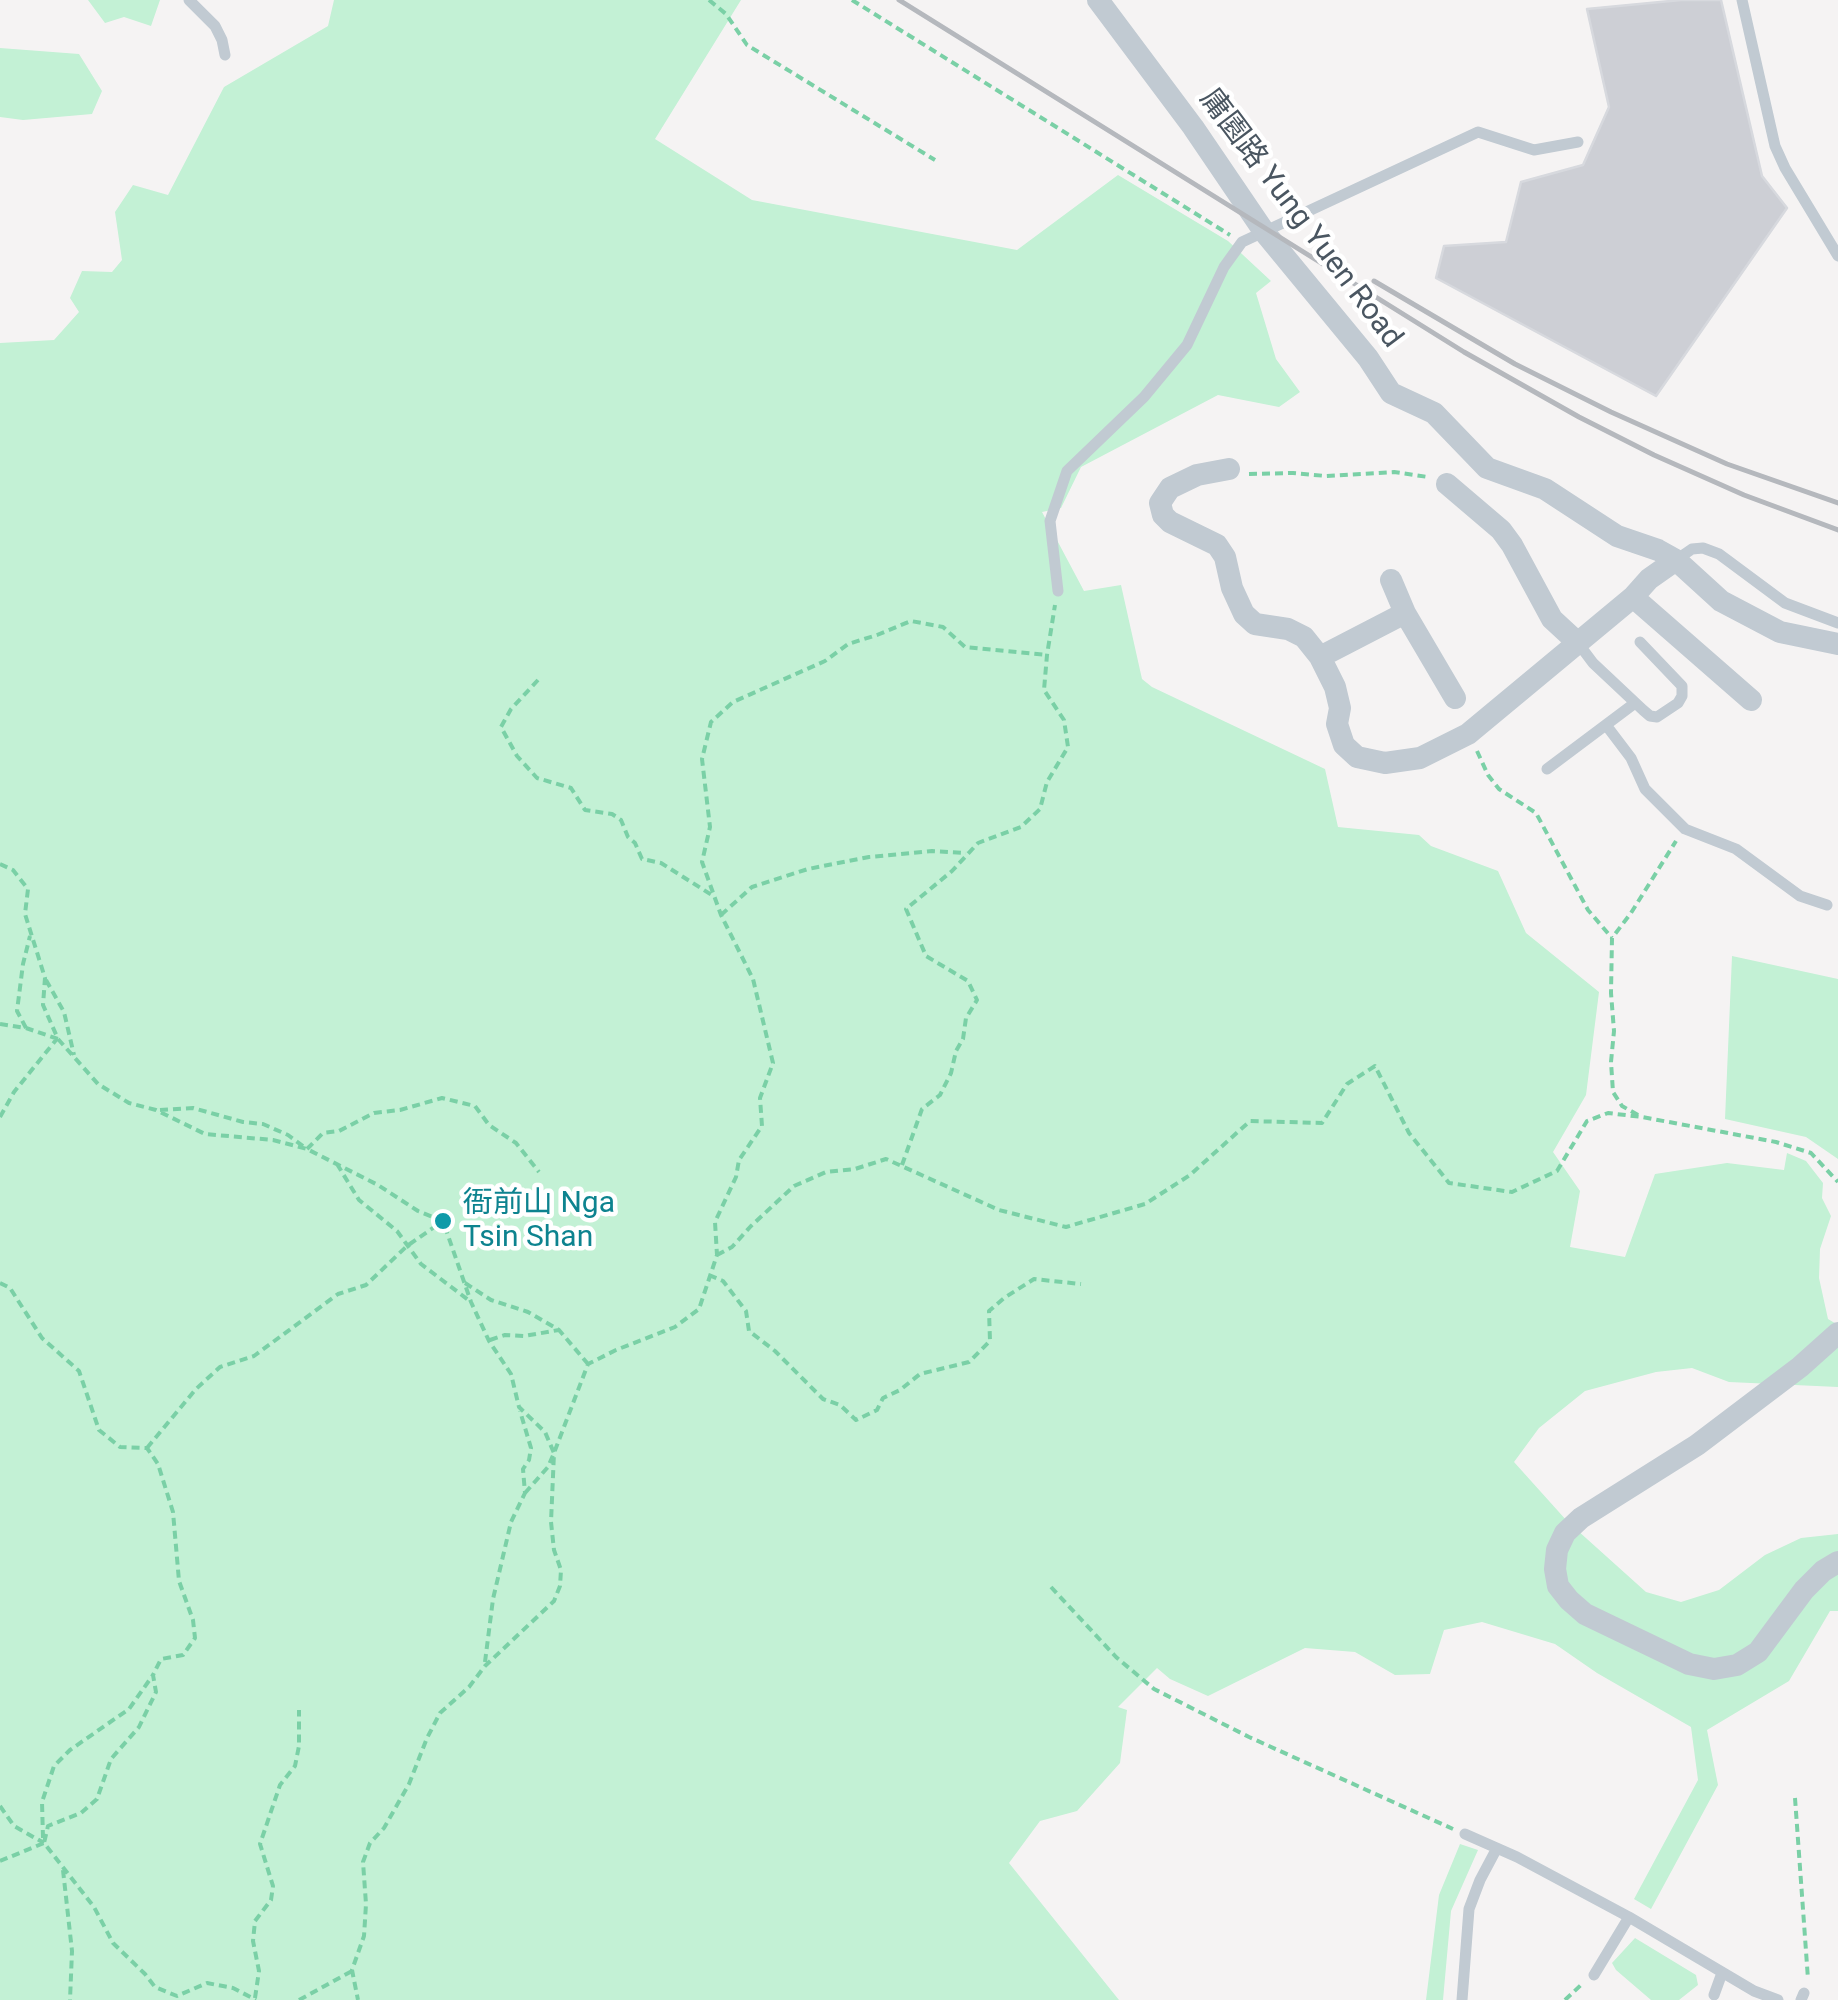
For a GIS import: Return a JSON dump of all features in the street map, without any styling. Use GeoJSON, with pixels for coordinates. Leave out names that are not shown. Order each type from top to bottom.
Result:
{"type":"FeatureCollection","features":[{"type":"Feature","properties":{"kind":"street","name":"庸園路 Yung Yuen Road"},"geometry":{"type":"LineString","coordinates":[[1098,0],[1193,127],[1265,233],[1392,393],[1434,413],[1488,468],[1544,489],[1617,536],[1676,560],[1721,601],[1780,632],[1838,644]]}},
{"type":"Feature","properties":{"kind":"street"},"geometry":{"type":"LineString","coordinates":[[1230,469],[1197,475],[1170,488],[1160,503],[1163,515],[1217,545],[1225,557],[1232,588],[1244,614],[1255,624],[1288,629],[1304,637],[1335,686],[1340,708],[1337,724],[1344,744],[1357,757],[1385,763],[1420,758],[1468,734],[1676,560]]}},
{"type":"Feature","properties":{"kind":"street"},"geometry":{"type":"LineString","coordinates":[[1447,484],[1501,530],[1552,619],[1578,644]]}},
{"type":"Feature","properties":{"kind":"street"},"geometry":{"type":"LineString","coordinates":[[1391,580],[1404,613],[1455,698]]}},
{"type":"Feature","properties":{"kind":"street"},"geometry":{"type":"LineString","coordinates":[[1633,597],[1751,700]]}},
{"type":"Feature","properties":{"kind":"street"},"geometry":{"type":"LineString","coordinates":[[1320,657],[1404,613]]}},
{"type":"Feature","properties":{"kind":"street"},"geometry":{"type":"LineString","coordinates":[[1838,1333],[1697,1445],[1581,1518],[1565,1532],[1557,1550],[1555,1569],[1558,1586],[1585,1614],[1689,1664],[1714,1670],[1737,1665],[1758,1652],[1804,1590],[1838,1562]]}},
{"type":"Feature","properties":{"kind":"lane"},"geometry":{"type":"LineString","coordinates":[[189,0],[216,26],[224,54]]}},
{"type":"Feature","properties":{"kind":"lane"},"geometry":{"type":"LineString","coordinates":[[1742,0],[1775,146],[1838,256]]}},
{"type":"Feature","properties":{"kind":"lane"},"geometry":{"type":"LineString","coordinates":[[1058,591],[1050,521],[1067,471],[1144,397],[1187,344],[1224,267],[1242,242],[1478,132],[1534,150],[1578,142]]}},
{"type":"Feature","properties":{"kind":"lane"},"geometry":{"type":"LineString","coordinates":[[1676,560],[1692,548],[1720,554],[1785,603],[1838,624]]}},
{"type":"Feature","properties":{"kind":"lane"},"geometry":{"type":"LineString","coordinates":[[1578,644],[1635,703],[1657,717],[1678,704],[1682,686],[1640,642]]}},
{"type":"Feature","properties":{"kind":"lane"},"geometry":{"type":"LineString","coordinates":[[1547,769],[1635,703]]}},
{"type":"Feature","properties":{"kind":"lane"},"geometry":{"type":"LineString","coordinates":[[1606,725],[1631,758],[1645,789],[1684,829],[1736,848],[1800,896],[1827,905]]}},
{"type":"Feature","properties":{"kind":"lane"},"geometry":{"type":"LineString","coordinates":[[1465,1834],[1629,1916],[1752,1996],[1778,2000]]}},
{"type":"Feature","properties":{"kind":"lane"},"geometry":{"type":"LineString","coordinates":[[1462,2000],[1469,1909],[1497,1848]]}},
{"type":"Feature","properties":{"kind":"lane"},"geometry":{"type":"LineString","coordinates":[[1594,1975],[1629,1916]]}},
{"type":"Feature","properties":{"kind":"lane"},"geometry":{"type":"LineString","coordinates":[[1714,1995],[1722,1973]]}},
{"type":"Feature","properties":{"kind":"path"},"geometry":{"type":"LineString","coordinates":[[709,0],[726,14],[746,45],[935,160]]}},
{"type":"Feature","properties":{"kind":"path"},"geometry":{"type":"LineString","coordinates":[[852,0],[1242,242]]}},
{"type":"Feature","properties":{"kind":"path"},"geometry":{"type":"LineString","coordinates":[[1230,469],[1249,474],[1326,476],[1394,472],[1447,484]]}},
{"type":"Feature","properties":{"kind":"path"},"geometry":{"type":"LineString","coordinates":[[902,1165],[922,1109],[940,1094],[951,1073],[966,1018],[977,1000],[968,981],[926,956],[906,908],[978,843],[1021,826],[1040,808],[1047,782],[1068,747],[1064,720],[1044,690],[1058,591]]}},
{"type":"Feature","properties":{"kind":"path"},"geometry":{"type":"LineString","coordinates":[[484,1666],[493,1599],[511,1522],[524,1493],[554,1454],[588,1364],[674,1327],[699,1309],[717,1254],[715,1222],[736,1178],[739,1160],[762,1126],[760,1098],[773,1064],[753,978],[721,914],[702,862],[710,826],[702,759],[711,722],[733,702],[825,661],[848,644],[911,620],[944,627],[966,647],[1047,655]]}},
{"type":"Feature","properties":{"kind":"path"},"geometry":{"type":"LineString","coordinates":[[538,680],[501,726],[518,756],[537,778],[571,788],[585,810],[612,814],[621,820],[642,859],[661,862],[715,897]]}},
{"type":"Feature","properties":{"kind":"path"},"geometry":{"type":"LineString","coordinates":[[1468,734],[1499,789],[1536,814],[1588,910],[1612,938]]}},
{"type":"Feature","properties":{"kind":"path"},"geometry":{"type":"LineString","coordinates":[[1642,1117],[1622,1106],[1613,1092],[1612,938],[1684,829]]}},
{"type":"Feature","properties":{"kind":"path"},"geometry":{"type":"LineString","coordinates":[[721,914],[752,887],[808,870],[869,857],[932,850],[968,854]]}},
{"type":"Feature","properties":{"kind":"path"},"geometry":{"type":"LineString","coordinates":[[0,864],[13,870],[28,889],[25,914],[30,933],[45,978],[64,1012],[75,1059]]}},
{"type":"Feature","properties":{"kind":"path"},"geometry":{"type":"LineString","coordinates":[[26,1028],[17,1011],[30,933]]}},
{"type":"Feature","properties":{"kind":"path"},"geometry":{"type":"LineString","coordinates":[[45,978],[43,1005],[58,1038],[98,1084],[128,1103],[156,1110],[205,1134],[273,1140],[308,1149]]}},
{"type":"Feature","properties":{"kind":"path"},"geometry":{"type":"LineString","coordinates":[[0,1024],[58,1038]]}},
{"type":"Feature","properties":{"kind":"path"},"geometry":{"type":"LineString","coordinates":[[0,1117],[14,1092],[58,1038]]}},
{"type":"Feature","properties":{"kind":"path"},"geometry":{"type":"LineString","coordinates":[[717,1254],[732,1247],[794,1186],[826,1172],[856,1169],[886,1159],[1000,1210],[1066,1227],[1145,1204],[1190,1175],[1250,1122],[1322,1123],[1347,1084],[1375,1066],[1409,1132],[1449,1183],[1512,1192],[1557,1170],[1587,1121],[1608,1114],[1776,1142],[1811,1153],[1838,1182]]}},
{"type":"Feature","properties":{"kind":"path"},"geometry":{"type":"LineString","coordinates":[[308,1149],[323,1134],[339,1131],[374,1113],[442,1098],[475,1106],[488,1125],[516,1142],[538,1172]]}},
{"type":"Feature","properties":{"kind":"path"},"geometry":{"type":"LineString","coordinates":[[156,1110],[193,1108],[263,1124],[378,1185],[418,1212],[443,1221]]}},
{"type":"Feature","properties":{"kind":"path"},"geometry":{"type":"LineString","coordinates":[[337,1164],[359,1200],[397,1230],[421,1264],[471,1302]]}},
{"type":"Feature","properties":{"kind":"path"},"geometry":{"type":"LineString","coordinates":[[146,1448],[220,1367],[254,1356],[338,1294],[366,1285],[407,1246],[443,1221]]}},
{"type":"Feature","properties":{"kind":"path"},"geometry":{"type":"LineString","coordinates":[[443,1221],[488,1341],[511,1374],[530,1448],[530,1460],[523,1470],[524,1493]]}},
{"type":"Feature","properties":{"kind":"path"},"geometry":{"type":"LineString","coordinates":[[709,1275],[723,1282],[746,1311],[749,1331],[775,1351],[823,1400],[840,1405],[856,1420],[877,1410],[883,1398],[920,1374],[969,1362],[990,1341],[990,1311],[1034,1279],[1081,1284]]}},
{"type":"Feature","properties":{"kind":"path"},"geometry":{"type":"LineString","coordinates":[[464,1282],[491,1300],[528,1312],[559,1330],[588,1364]]}},
{"type":"Feature","properties":{"kind":"path"},"geometry":{"type":"LineString","coordinates":[[0,1283],[10,1288],[42,1338],[79,1371],[100,1430],[120,1447],[146,1448]]}},
{"type":"Feature","properties":{"kind":"path"},"geometry":{"type":"LineString","coordinates":[[488,1341],[559,1330]]}},
{"type":"Feature","properties":{"kind":"path"},"geometry":{"type":"LineString","coordinates":[[358,2000],[352,1970],[364,1936],[363,1862],[370,1843],[384,1828],[409,1784],[440,1713],[554,1601],[560,1586],[561,1570],[551,1522],[554,1454],[545,1432],[519,1407]]}},
{"type":"Feature","properties":{"kind":"path"},"geometry":{"type":"LineString","coordinates":[[44,1843],[42,1802],[54,1766],[70,1750],[129,1709],[161,1659],[183,1655],[195,1638],[179,1581],[173,1512],[158,1464],[146,1448]]}},
{"type":"Feature","properties":{"kind":"path"},"geometry":{"type":"LineString","coordinates":[[1052,1587],[1116,1658],[1154,1689],[1249,1737],[1465,1834]]}},
{"type":"Feature","properties":{"kind":"path"},"geometry":{"type":"LineString","coordinates":[[44,1843],[48,1826],[81,1813],[96,1800],[110,1760],[140,1726],[156,1692],[153,1675]]}},
{"type":"Feature","properties":{"kind":"path"},"geometry":{"type":"LineString","coordinates":[[0,1806],[14,1826],[44,1843],[94,1907],[113,1943],[155,1987],[177,1996],[207,1983],[233,1988],[255,2000],[259,1971],[253,1941],[255,1922],[271,1900],[273,1886],[260,1844],[280,1785],[295,1766],[300,1746],[299,1710]]}},
{"type":"Feature","properties":{"kind":"path"},"geometry":{"type":"LineString","coordinates":[[1794,1798],[1808,1979],[1803,1997]]}},
{"type":"Feature","properties":{"kind":"path"},"geometry":{"type":"LineString","coordinates":[[0,1861],[44,1843]]}},
{"type":"Feature","properties":{"kind":"path"},"geometry":{"type":"LineString","coordinates":[[63,1868],[72,1952],[70,2000]]}},
{"type":"Feature","properties":{"kind":"path"},"geometry":{"type":"LineString","coordinates":[[299,2000],[352,1970]]}},
{"type":"Feature","properties":{"kind":"path"},"geometry":{"type":"LineString","coordinates":[[1565,2000],[1594,1975]]}},
{"type":"Feature","properties":{"kind":"green space"},"geometry":{"type":"Polygon","coordinates":[[[88,0],[160,0],[151,26],[124,17],[105,23],[88,0]]]}},
{"type":"Feature","properties":{"kind":"green space"},"geometry":{"type":"Polygon","coordinates":[[[334,0],[741,0],[655,139],[752,200],[1017,250],[1118,175],[1228,241],[1271,281],[1256,293],[1276,359],[1300,392],[1279,407],[1218,395],[1081,467],[1061,508],[1042,512],[1084,591],[1121,585],[1142,679],[1152,687],[1325,769],[1338,827],[1419,835],[1431,846],[1498,871],[1526,933],[1599,992],[1586,1095],[1553,1152],[1580,1191],[1570,1247],[1625,1257],[1655,1174],[1727,1163],[1784,1170],[1787,1153],[1806,1161],[1823,1183],[1822,1198],[1831,1216],[1820,1249],[1819,1278],[1828,1319],[1838,1325],[1838,1387],[1729,1382],[1692,1368],[1656,1372],[1585,1391],[1539,1428],[1514,1462],[1567,1521],[1646,1592],[1681,1602],[1719,1590],[1765,1555],[1801,1538],[1838,1534],[1838,1611],[1830,1611],[1789,1681],[1707,1730],[1718,1785],[1651,1909],[1634,1899],[1698,1780],[1691,1727],[1555,1644],[1482,1622],[1444,1630],[1430,1674],[1395,1675],[1355,1652],[1305,1648],[1208,1696],[1170,1679],[1157,1668],[1118,1707],[1127,1710],[1120,1763],[1077,1811],[1040,1821],[1009,1863],[1119,2000],[0,2000],[0,343],[54,340],[79,312],[70,298],[82,271],[112,272],[122,260],[115,212],[133,185],[168,195],[224,87],[328,26],[334,0]]]}},
{"type":"Feature","properties":{"kind":"green space"},"geometry":{"type":"Polygon","coordinates":[[[0,48],[79,54],[102,91],[92,114],[23,120],[0,117],[0,48]]]}},
{"type":"Feature","properties":{"kind":"green space"},"geometry":{"type":"Polygon","coordinates":[[[1732,956],[1838,979],[1838,1159],[1806,1137],[1725,1119],[1732,956]]]}},
{"type":"Feature","properties":{"kind":"green space"},"geometry":{"type":"Polygon","coordinates":[[[1460,1844],[1478,1850],[1451,1911],[1443,2000],[1426,2000],[1439,1895],[1460,1844]]]}},
{"type":"Feature","properties":{"kind":"green space"},"geometry":{"type":"Polygon","coordinates":[[[1635,1938],[1696,1975],[1698,1985],[1679,2000],[1651,2000],[1612,1963],[1635,1938]]]}},
{"type":"Feature","properties":{"kind":"building"},"geometry":{"type":"Polygon","coordinates":[[[1721,0],[1762,176],[1787,208],[1656,396],[1436,278],[1444,246],[1506,242],[1521,182],[1583,165],[1609,107],[1587,9],[1721,0]]]}},
{"type":"Feature","properties":{"kind":"railway"},"geometry":{"type":"LineString","coordinates":[[899,0],[1464,352],[1579,417],[1744,495],[1838,530]]}},
{"type":"Feature","properties":{"kind":"railway"},"geometry":{"type":"LineString","coordinates":[[1374,281],[1515,364],[1611,412],[1727,464],[1838,503]]}},
{"type":"Feature","properties":{"kind":"place","name":"衙前山 Nga Tsin Shan"},"geometry":{"type":"Point","coordinates":[443,1221]}}]}
